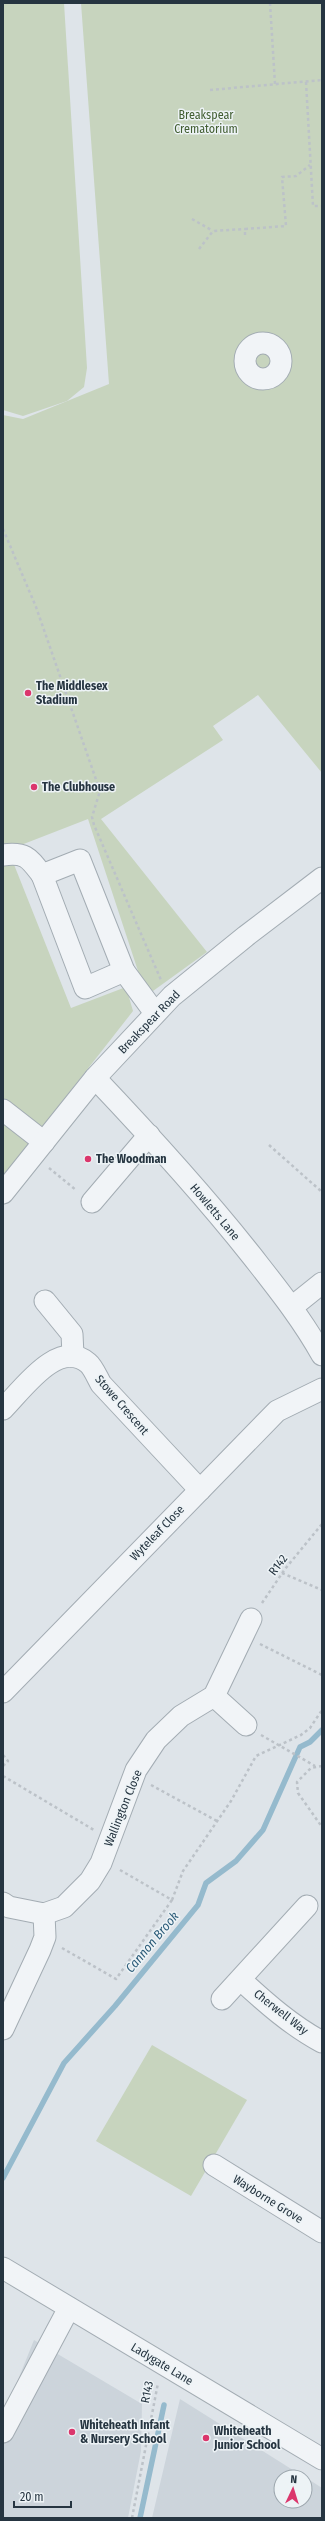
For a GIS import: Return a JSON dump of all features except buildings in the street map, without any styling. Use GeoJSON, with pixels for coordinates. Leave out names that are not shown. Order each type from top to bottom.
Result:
{"type":"FeatureCollection","features":[{"type":"Feature","properties":{"kind":"street"},"geometry":{"type":"LineString","coordinates":[[3,855],[18,854],[28,857],[42,875],[85,988],[124,971]]}},
{"type":"Feature","properties":{"kind":"street"},"geometry":{"type":"LineString","coordinates":[[42,875],[80,860],[124,971],[155,1014]]}},
{"type":"Feature","properties":{"kind":"street","name":"Breakspear Road"},"geometry":{"type":"LineString","coordinates":[[3,1193],[95,1078],[172,996],[322,878]]}},
{"type":"Feature","properties":{"kind":"street","name":"Howletts Lane"},"geometry":{"type":"LineString","coordinates":[[95,1078],[149,1135],[236,1237],[292,1307],[307,1328],[322,1355]]}},
{"type":"Feature","properties":{"kind":"street"},"geometry":{"type":"LineString","coordinates":[[3,1110],[38,1149]]}},
{"type":"Feature","properties":{"kind":"street"},"geometry":{"type":"LineString","coordinates":[[92,1202],[149,1135]]}},
{"type":"Feature","properties":{"kind":"street"},"geometry":{"type":"LineString","coordinates":[[292,1307],[322,1283]]}},
{"type":"Feature","properties":{"kind":"street"},"geometry":{"type":"LineString","coordinates":[[3,1409],[50,1362],[64,1355],[73,1355],[72,1334],[45,1301]]}},
{"type":"Feature","properties":{"kind":"street","name":"Stowe Crescent"},"geometry":{"type":"LineString","coordinates":[[73,1355],[89,1363],[101,1384],[200,1490]]}},
{"type":"Feature","properties":{"kind":"street","name":"Wyteleaf Close"},"geometry":{"type":"LineString","coordinates":[[3,1692],[277,1411],[322,1389]]}},
{"type":"Feature","properties":{"kind":"street"},"geometry":{"type":"LineString","coordinates":[[246,1725],[214,1696],[247,1627]]}},
{"type":"Feature","properties":{"kind":"street","name":"Wallington Close"},"geometry":{"type":"LineString","coordinates":[[44,1914],[64,1906],[90,1881],[102,1860],[134,1776],[156,1740],[182,1716],[214,1696]]}},
{"type":"Feature","properties":{"kind":"street"},"geometry":{"type":"LineString","coordinates":[[3,1903],[9,1907],[44,1914],[45,1937],[3,2029]]}},
{"type":"Feature","properties":{"kind":"street"},"geometry":{"type":"LineString","coordinates":[[222,1999],[241,1980],[307,1906]]}},
{"type":"Feature","properties":{"kind":"street","name":"Cherwell Way"},"geometry":{"type":"LineString","coordinates":[[241,1980],[287,2020],[322,2042]]}},
{"type":"Feature","properties":{"kind":"street","name":"Wayborne Grove"},"geometry":{"type":"LineString","coordinates":[[214,2165],[322,2232]]}},
{"type":"Feature","properties":{"kind":"street","name":"Ladygate Lane"},"geometry":{"type":"LineString","coordinates":[[3,2268],[322,2459]]}},
{"type":"Feature","properties":{"kind":"street"},"geometry":{"type":"LineString","coordinates":[[3,2432],[70,2308]]}},
{"type":"Feature","properties":{"kind":"path"},"geometry":{"type":"LineString","coordinates":[[270,3],[274,84]]}},
{"type":"Feature","properties":{"kind":"path"},"geometry":{"type":"LineString","coordinates":[[210,90],[322,80]]}},
{"type":"Feature","properties":{"kind":"path"},"geometry":{"type":"LineString","coordinates":[[306,82],[313,206],[322,206]]}},
{"type":"Feature","properties":{"kind":"path"},"geometry":{"type":"LineString","coordinates":[[192,219],[213,231],[286,226],[282,176],[296,176],[310,165]]}},
{"type":"Feature","properties":{"kind":"path"},"geometry":{"type":"LineString","coordinates":[[245,229],[245,235]]}},
{"type":"Feature","properties":{"kind":"path"},"geometry":{"type":"LineString","coordinates":[[199,249],[213,231]]}},
{"type":"Feature","properties":{"kind":"path"},"geometry":{"type":"LineString","coordinates":[[3,529],[36,607],[100,791],[92,817],[94,825],[158,977],[164,982],[172,996]]}},
{"type":"Feature","properties":{"kind":"path"},"geometry":{"type":"LineString","coordinates":[[269,1145],[322,1192]]}},
{"type":"Feature","properties":{"kind":"path"},"geometry":{"type":"LineString","coordinates":[[38,1149],[92,1202]]}},
{"type":"Feature","properties":{"kind":"path","name":"R142"},"geometry":{"type":"LineString","coordinates":[[247,1627],[282,1573],[322,1524]]}},
{"type":"Feature","properties":{"kind":"path"},"geometry":{"type":"LineString","coordinates":[[282,1573],[322,1590]]}},
{"type":"Feature","properties":{"kind":"path"},"geometry":{"type":"LineString","coordinates":[[247,1627],[322,1675]]}},
{"type":"Feature","properties":{"kind":"path"},"geometry":{"type":"LineString","coordinates":[[45,1937],[116,1979],[172,1900],[183,1871],[217,1821],[256,1756],[301,1735],[310,1728],[322,1710]]}},
{"type":"Feature","properties":{"kind":"path"},"geometry":{"type":"LineString","coordinates":[[246,1725],[284,1750],[316,1766],[322,1766]]}},
{"type":"Feature","properties":{"kind":"path"},"geometry":{"type":"LineString","coordinates":[[3,1755],[8,1760],[3,1766]]}},
{"type":"Feature","properties":{"kind":"path"},"geometry":{"type":"LineString","coordinates":[[316,1766],[297,1782],[298,1793],[322,1826]]}},
{"type":"Feature","properties":{"kind":"path"},"geometry":{"type":"LineString","coordinates":[[3,1776],[110,1840]]}},
{"type":"Feature","properties":{"kind":"path"},"geometry":{"type":"LineString","coordinates":[[134,1776],[217,1821]]}},
{"type":"Feature","properties":{"kind":"path"},"geometry":{"type":"LineString","coordinates":[[102,1860],[172,1900]]}},
{"type":"Feature","properties":{"kind":"path","name":"R143"},"geometry":{"type":"LineString","coordinates":[[132,2518],[161,2364]]}},
{"type":"Feature","properties":{"kind":"shaded area","name":"Whiteheath Infant & Nursery School"},"geometry":{"type":"Polygon","coordinates":[[[34,2340],[142,2404],[141,2451],[128,2518],[3,2518],[3,2411],[5,2412],[34,2340]]]}},
{"type":"Feature","properties":{"kind":"shaded area","name":"Whiteheath Junior School"},"geometry":{"type":"Polygon","coordinates":[[[180,2399],[291,2469],[273,2469],[273,2509],[313,2509],[313,2482],[322,2488],[322,2518],[152,2518],[180,2399]]]}},
{"type":"Feature","properties":{"kind":"green space"},"geometry":{"type":"Polygon","coordinates":[[[3,3],[64,3],[87,368],[84,387],[67,401],[23,416],[3,410],[3,3]]]}},
{"type":"Feature","properties":{"kind":"green space","name":"Breakspear Crematorium"},"geometry":{"type":"Polygon","coordinates":[[[81,3],[322,3],[322,773],[258,695],[213,726],[223,740],[101,819],[207,952],[153,991],[140,977],[88,819],[3,852],[3,415],[23,419],[109,384],[81,3]]]}},
{"type":"Feature","properties":{"kind":"green space"},"geometry":{"type":"Polygon","coordinates":[[[11,857],[71,1008],[126,987],[133,1011],[3,1177],[3,860],[11,857]]]}},
{"type":"Feature","properties":{"kind":"green space"},"geometry":{"type":"Polygon","coordinates":[[[152,2045],[247,2100],[191,2196],[96,2141],[152,2045]]]}},
{"type":"Feature","properties":{"kind":"waterway","name":"Cannon Brook"},"geometry":{"type":"LineString","coordinates":[[3,2178],[64,2063],[115,2006],[198,1905],[206,1883],[236,1861],[263,1830],[300,1747],[310,1742],[322,1730]]}},
{"type":"Feature","properties":{"kind":"waterway"},"geometry":{"type":"LineString","coordinates":[[140,2518],[164,2405]]}},
{"type":"Feature","properties":{"kind":"place","name":"The Middlesex Stadium"},"geometry":{"type":"Point","coordinates":[28,693]}},
{"type":"Feature","properties":{"kind":"place","name":"The Clubhouse"},"geometry":{"type":"Point","coordinates":[34,787]}},
{"type":"Feature","properties":{"kind":"place","name":"The Woodman"},"geometry":{"type":"Point","coordinates":[88,1159]}},
{"type":"Feature","properties":{"kind":"place","name":"Whiteheath Infant & Nursery School"},"geometry":{"type":"Point","coordinates":[72,2432]}},
{"type":"Feature","properties":{"kind":"place","name":"Whiteheath Junior School"},"geometry":{"type":"Point","coordinates":[206,2438]}}]}
